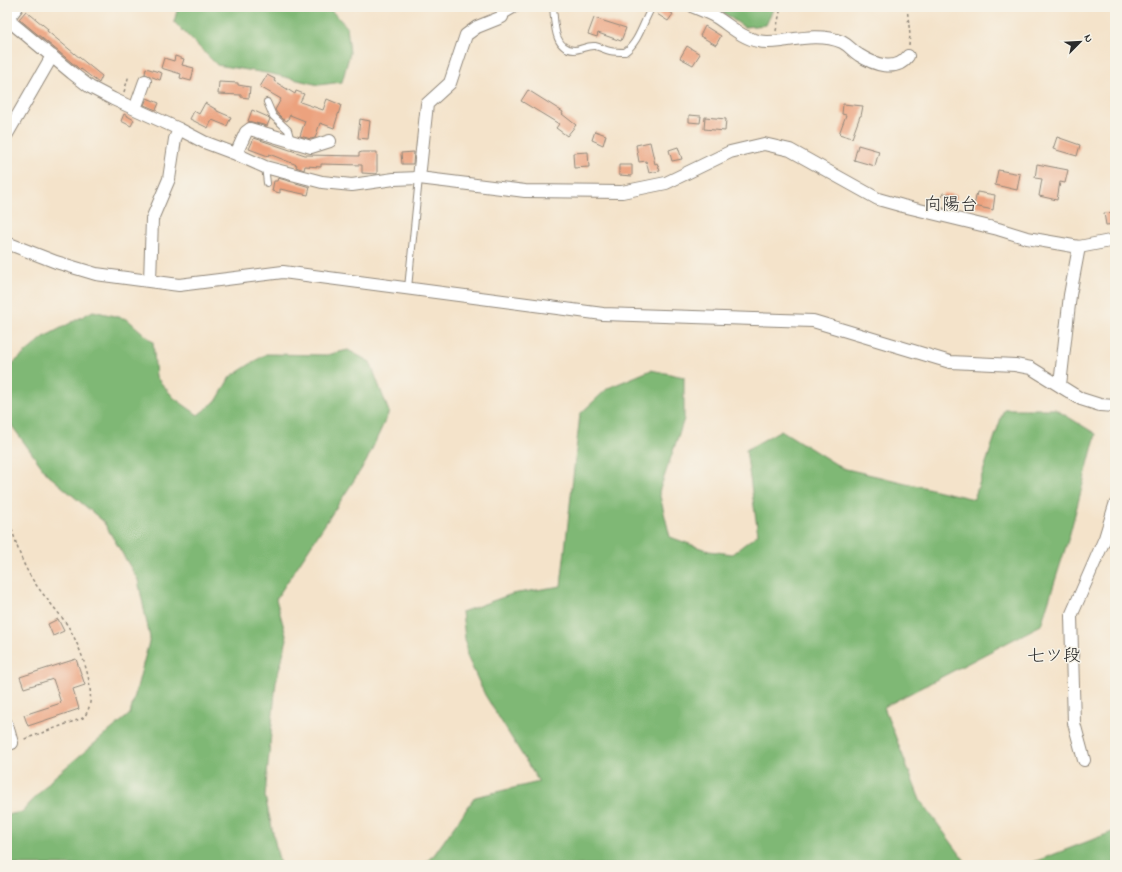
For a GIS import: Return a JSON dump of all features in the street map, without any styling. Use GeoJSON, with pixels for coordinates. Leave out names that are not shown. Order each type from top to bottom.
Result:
{"type":"FeatureCollection","features":[{"type":"Feature","properties":{"kind":"street"},"geometry":{"type":"LineString","coordinates":[[17,7],[8,19],[90,87],[204,142],[266,167],[322,182],[352,185],[394,179],[419,178],[525,191],[622,192],[666,183],[730,152],[764,144],[790,150],[878,199],[903,206],[998,229],[1027,238],[1079,248],[1115,240]]}},
{"type":"Feature","properties":{"kind":"street"},"geometry":{"type":"LineString","coordinates":[[694,7],[715,17],[756,41],[766,43],[814,37],[826,38],[846,44],[850,46],[857,54],[882,66],[896,64],[905,60],[908,56]]}},
{"type":"Feature","properties":{"kind":"street"},"geometry":{"type":"LineString","coordinates":[[419,178],[427,104],[450,83],[466,35],[477,27],[502,17]]}},
{"type":"Feature","properties":{"kind":"street"},"geometry":{"type":"LineString","coordinates":[[7,134],[52,56]]}},
{"type":"Feature","properties":{"kind":"street"},"geometry":{"type":"LineString","coordinates":[[135,109],[146,81]]}},
{"type":"Feature","properties":{"kind":"street"},"geometry":{"type":"LineString","coordinates":[[150,281],[152,219],[169,179],[175,139],[179,129]]}},
{"type":"Feature","properties":{"kind":"street"},"geometry":{"type":"LineString","coordinates":[[236,154],[246,132],[250,129],[311,147],[330,141]]}},
{"type":"Feature","properties":{"kind":"street"},"geometry":{"type":"LineString","coordinates":[[7,243],[56,262],[96,274],[179,285],[283,272],[603,314],[813,321],[950,362],[1015,365],[1031,368],[1081,399],[1100,405],[1115,406]]}},
{"type":"Feature","properties":{"kind":"street"},"geometry":{"type":"LineString","coordinates":[[1060,385],[1069,301],[1079,248]]}},
{"type":"Feature","properties":{"kind":"street"},"geometry":{"type":"LineString","coordinates":[[1084,760],[1074,723],[1071,616],[1105,538],[1115,505]]}},
{"type":"Feature","properties":{"kind":"street"},"geometry":{"type":"LineString","coordinates":[[7,725],[12,743]]}},
{"type":"Feature","properties":{"kind":"lane"},"geometry":{"type":"LineString","coordinates":[[502,17],[519,7]]}},
{"type":"Feature","properties":{"kind":"lane"},"geometry":{"type":"LineString","coordinates":[[553,7],[555,30],[560,44],[568,49],[575,50],[588,46],[595,46],[610,51],[625,52],[630,49],[638,37],[652,7]]}},
{"type":"Feature","properties":{"kind":"lane"},"geometry":{"type":"LineString","coordinates":[[267,102],[273,116],[288,130],[291,141]]}},
{"type":"Feature","properties":{"kind":"lane"},"geometry":{"type":"LineString","coordinates":[[266,167],[267,183]]}},
{"type":"Feature","properties":{"kind":"lane"},"geometry":{"type":"LineString","coordinates":[[408,288],[419,178]]}},
{"type":"Feature","properties":{"kind":"path"},"geometry":{"type":"LineString","coordinates":[[774,42],[781,7]]}},
{"type":"Feature","properties":{"kind":"path"},"geometry":{"type":"LineString","coordinates":[[907,7],[910,35],[908,56]]}},
{"type":"Feature","properties":{"kind":"path"},"geometry":{"type":"LineString","coordinates":[[122,103],[129,75]]}},
{"type":"Feature","properties":{"kind":"path"},"geometry":{"type":"LineString","coordinates":[[7,512],[22,560],[28,573],[68,627],[80,651],[90,684],[90,697],[86,714],[83,718],[34,737],[12,743]]}},
{"type":"Feature","properties":{"kind":"green space"},"geometry":{"type":"Polygon","coordinates":[[[178,7],[328,7],[347,27],[350,53],[342,82],[319,85],[272,74],[217,65],[174,22],[178,7]]]}},
{"type":"Feature","properties":{"kind":"green space"},"geometry":{"type":"Polygon","coordinates":[[[715,7],[774,7],[766,25],[744,27],[715,7]]]}},
{"type":"Feature","properties":{"kind":"green space"},"geometry":{"type":"Polygon","coordinates":[[[93,311],[127,319],[153,342],[156,377],[174,398],[198,415],[217,400],[230,377],[266,354],[327,355],[348,350],[370,362],[389,412],[366,462],[276,599],[287,639],[276,682],[265,796],[280,865],[7,865],[7,815],[22,812],[53,778],[130,714],[150,638],[138,580],[103,521],[47,474],[7,419],[7,380],[11,365],[44,337],[93,311]]]}},
{"type":"Feature","properties":{"kind":"green space"},"geometry":{"type":"Polygon","coordinates":[[[651,370],[684,377],[684,419],[659,492],[670,537],[709,551],[732,554],[758,534],[746,450],[781,430],[842,468],[974,499],[1004,409],[1055,409],[1096,434],[1069,537],[1041,625],[884,707],[920,800],[968,865],[422,865],[434,855],[475,797],[539,782],[485,695],[467,656],[462,612],[512,594],[561,586],[580,414],[608,388],[651,370]]]}},
{"type":"Feature","properties":{"kind":"green space"},"geometry":{"type":"Polygon","coordinates":[[[1115,831],[1115,865],[1026,865],[1115,831]]]}},
{"type":"Feature","properties":{"kind":"building"},"geometry":{"type":"Polygon","coordinates":[[[662,7],[673,14],[668,21],[657,14],[662,7]]]}},
{"type":"Feature","properties":{"kind":"building"},"geometry":{"type":"Polygon","coordinates":[[[26,11],[48,29],[47,31],[102,76],[99,83],[81,69],[80,70],[19,19],[26,11]]]}},
{"type":"Feature","properties":{"kind":"building"},"geometry":{"type":"Polygon","coordinates":[[[594,18],[626,28],[621,41],[598,33],[597,37],[588,34],[594,18]]]}},
{"type":"Feature","properties":{"kind":"building"},"geometry":{"type":"Polygon","coordinates":[[[705,26],[721,36],[716,45],[700,36],[705,26]]]}},
{"type":"Feature","properties":{"kind":"building"},"geometry":{"type":"Polygon","coordinates":[[[687,46],[700,54],[693,65],[680,58],[687,46]]]}},
{"type":"Feature","properties":{"kind":"building"},"geometry":{"type":"Polygon","coordinates":[[[175,56],[184,59],[182,65],[194,68],[191,81],[180,78],[181,74],[161,68],[164,58],[174,61],[175,56]]]}},
{"type":"Feature","properties":{"kind":"building"},"geometry":{"type":"Polygon","coordinates":[[[146,68],[162,73],[160,80],[145,74],[146,68]]]}},
{"type":"Feature","properties":{"kind":"building"},"geometry":{"type":"Polygon","coordinates":[[[267,75],[295,94],[296,91],[304,94],[300,102],[323,110],[327,99],[341,105],[334,128],[320,123],[315,138],[311,139],[300,136],[305,121],[290,115],[287,121],[283,119],[275,110],[281,99],[260,87],[267,75]]]}},
{"type":"Feature","properties":{"kind":"building"},"geometry":{"type":"Polygon","coordinates":[[[219,82],[238,83],[238,85],[250,87],[249,98],[241,97],[241,95],[218,94],[219,82]]]}},
{"type":"Feature","properties":{"kind":"building"},"geometry":{"type":"Polygon","coordinates":[[[528,90],[563,112],[562,114],[576,125],[567,136],[556,128],[559,124],[521,101],[528,90]]]}},
{"type":"Feature","properties":{"kind":"building"},"geometry":{"type":"Polygon","coordinates":[[[147,98],[159,103],[156,110],[144,105],[147,98]]]}},
{"type":"Feature","properties":{"kind":"building"},"geometry":{"type":"Polygon","coordinates":[[[205,103],[217,111],[231,117],[227,126],[212,120],[208,128],[190,119],[194,111],[199,114],[205,103]]]}},
{"type":"Feature","properties":{"kind":"building"},"geometry":{"type":"Polygon","coordinates":[[[843,104],[863,106],[861,116],[852,138],[839,134],[846,115],[842,114],[843,104]]]}},
{"type":"Feature","properties":{"kind":"building"},"geometry":{"type":"Polygon","coordinates":[[[252,110],[270,119],[267,126],[248,121],[252,110]]]}},
{"type":"Feature","properties":{"kind":"building"},"geometry":{"type":"Polygon","coordinates":[[[124,114],[134,120],[131,126],[121,121],[124,114]]]}},
{"type":"Feature","properties":{"kind":"building"},"geometry":{"type":"Polygon","coordinates":[[[689,115],[701,116],[700,123],[689,122],[689,115]]]}},
{"type":"Feature","properties":{"kind":"building"},"geometry":{"type":"Polygon","coordinates":[[[705,117],[726,119],[725,131],[704,129],[705,117]]]}},
{"type":"Feature","properties":{"kind":"building"},"geometry":{"type":"Polygon","coordinates":[[[360,119],[370,121],[368,139],[358,138],[360,119]]]}},
{"type":"Feature","properties":{"kind":"building"},"geometry":{"type":"Polygon","coordinates":[[[595,131],[606,135],[603,145],[592,140],[595,131]]]}},
{"type":"Feature","properties":{"kind":"building"},"geometry":{"type":"Polygon","coordinates":[[[1057,137],[1080,145],[1077,156],[1053,149],[1057,137]]]}},
{"type":"Feature","properties":{"kind":"building"},"geometry":{"type":"Polygon","coordinates":[[[254,138],[305,155],[359,156],[359,153],[362,152],[377,152],[377,174],[362,173],[362,165],[321,164],[321,167],[305,166],[304,170],[296,167],[297,165],[269,154],[268,156],[249,149],[254,138]]]}},
{"type":"Feature","properties":{"kind":"building"},"geometry":{"type":"Polygon","coordinates":[[[650,142],[655,164],[657,163],[660,171],[649,173],[646,161],[639,162],[636,145],[650,142]]]}},
{"type":"Feature","properties":{"kind":"building"},"geometry":{"type":"Polygon","coordinates":[[[858,145],[879,151],[875,166],[854,160],[858,145]]]}},
{"type":"Feature","properties":{"kind":"building"},"geometry":{"type":"Polygon","coordinates":[[[678,147],[682,159],[672,161],[669,150],[678,147]]]}},
{"type":"Feature","properties":{"kind":"building"},"geometry":{"type":"Polygon","coordinates":[[[414,152],[413,164],[402,164],[401,153],[414,152]]]}},
{"type":"Feature","properties":{"kind":"building"},"geometry":{"type":"Polygon","coordinates":[[[588,152],[589,167],[574,168],[573,153],[588,152]]]}},
{"type":"Feature","properties":{"kind":"building"},"geometry":{"type":"Polygon","coordinates":[[[1037,164],[1068,170],[1065,183],[1060,182],[1057,200],[1039,196],[1042,179],[1035,178],[1037,164]]]}},
{"type":"Feature","properties":{"kind":"building"},"geometry":{"type":"Polygon","coordinates":[[[619,165],[632,165],[632,176],[619,175],[619,165]]]}},
{"type":"Feature","properties":{"kind":"building"},"geometry":{"type":"Polygon","coordinates":[[[998,170],[1020,174],[1017,190],[995,185],[998,170]]]}},
{"type":"Feature","properties":{"kind":"building"},"geometry":{"type":"Polygon","coordinates":[[[278,178],[310,187],[308,195],[280,189],[280,193],[272,191],[274,181],[277,181],[278,178]]]}},
{"type":"Feature","properties":{"kind":"building"},"geometry":{"type":"Polygon","coordinates":[[[977,192],[995,195],[993,210],[974,206],[977,192]]]}},
{"type":"Feature","properties":{"kind":"building"},"geometry":{"type":"Polygon","coordinates":[[[943,193],[957,195],[954,211],[940,207],[943,193]]]}},
{"type":"Feature","properties":{"kind":"building"},"geometry":{"type":"Polygon","coordinates":[[[1115,212],[1115,224],[1106,225],[1104,213],[1115,212]]]}},
{"type":"Feature","properties":{"kind":"building"},"geometry":{"type":"Polygon","coordinates":[[[58,619],[64,631],[53,636],[48,624],[58,619]]]}},
{"type":"Feature","properties":{"kind":"building"},"geometry":{"type":"Polygon","coordinates":[[[76,659],[85,685],[73,689],[79,709],[28,726],[24,715],[61,703],[53,679],[24,688],[20,677],[76,659]]]}},
{"type":"Feature","properties":{"kind":"district","name":"向陽台"},"geometry":{"type":"Point","coordinates":[951,204]}},
{"type":"Feature","properties":{"kind":"district","name":"七ツ段"},"geometry":{"type":"Point","coordinates":[1054,655]}}]}
